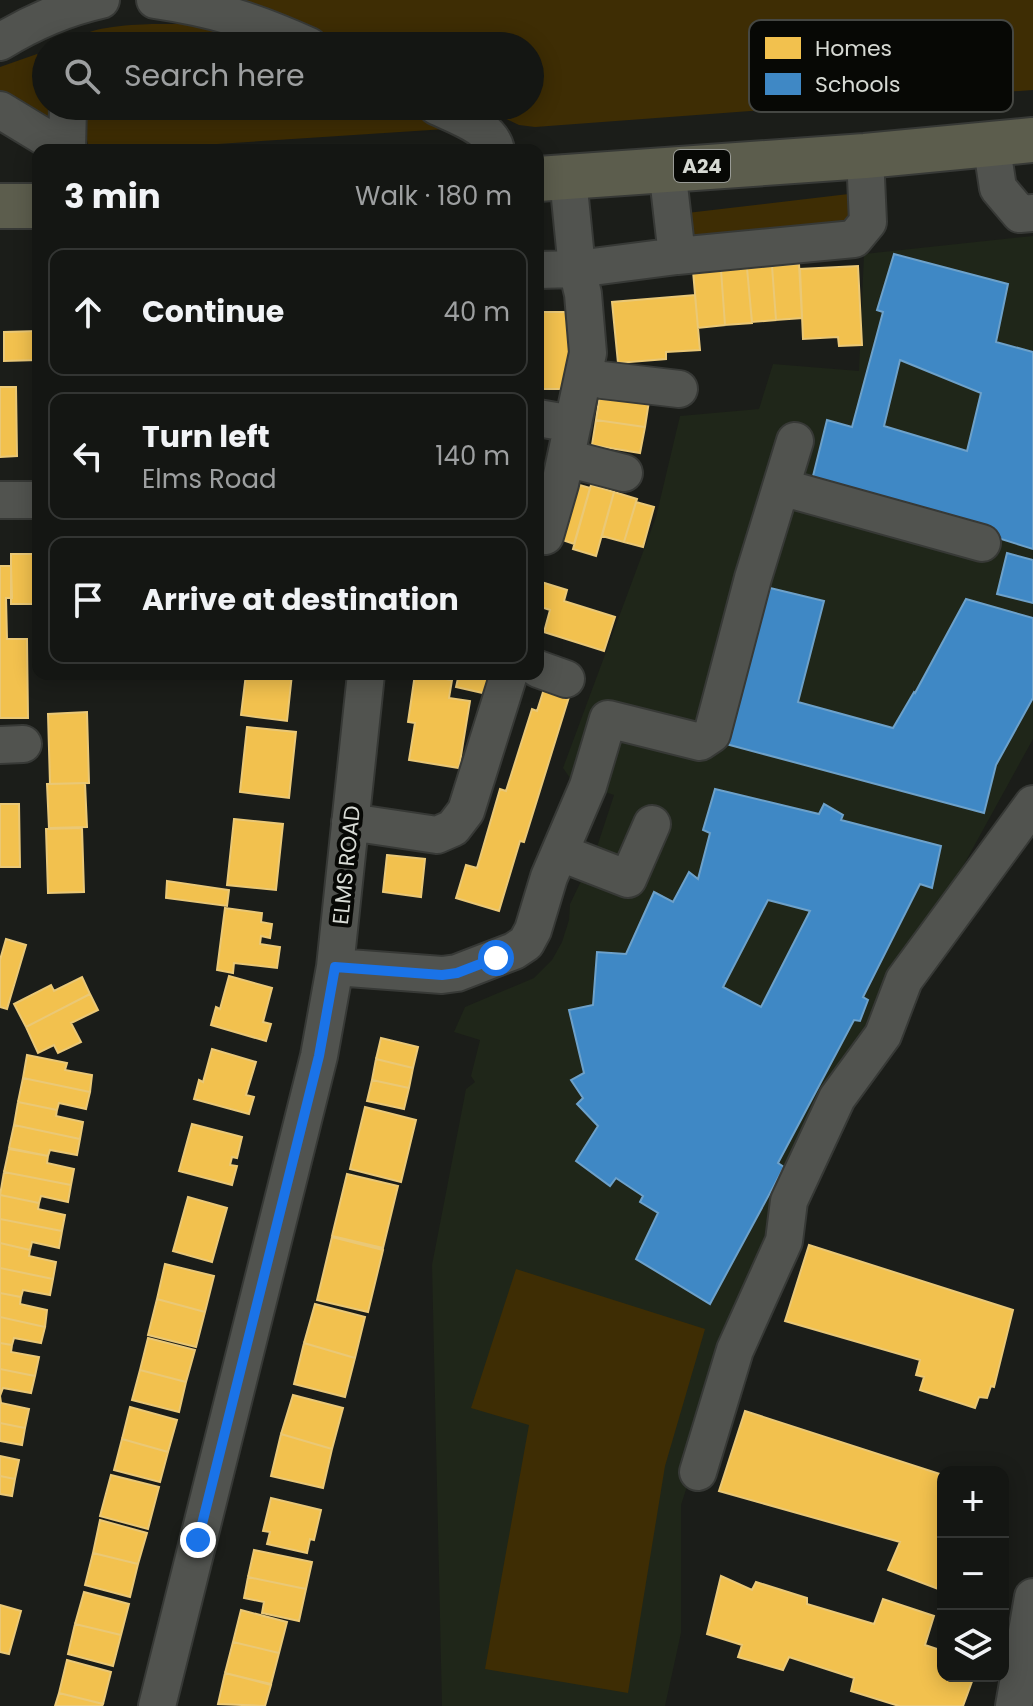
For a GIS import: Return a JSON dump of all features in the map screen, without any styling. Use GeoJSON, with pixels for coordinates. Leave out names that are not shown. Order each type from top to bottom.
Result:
{"type":"FeatureCollection","features":[{"type":"Feature","properties":{"kind":"highway","name":"A24"},"geometry":{"type":"LineString","coordinates":[[553,178],[865,156],[1012,141]]}},
{"type":"Feature","properties":{"kind":"highway"},"geometry":{"type":"LineString","coordinates":[[0,206],[32,206]]}},
{"type":"Feature","properties":{"kind":"street"},"geometry":{"type":"LineString","coordinates":[[49,32],[76,6],[101,0]]}},
{"type":"Feature","properties":{"kind":"street"},"geometry":{"type":"LineString","coordinates":[[155,0],[228,13],[275,32]]}},
{"type":"Feature","properties":{"kind":"street"},"geometry":{"type":"LineString","coordinates":[[0,42],[32,36]]}},
{"type":"Feature","properties":{"kind":"street"},"geometry":{"type":"LineString","coordinates":[[0,110],[57,144]]}},
{"type":"Feature","properties":{"kind":"street"},"geometry":{"type":"LineString","coordinates":[[67,144],[68,120]]}},
{"type":"Feature","properties":{"kind":"street"},"geometry":{"type":"LineString","coordinates":[[463,120],[484,131],[494,144]]}},
{"type":"Feature","properties":{"kind":"street"},"geometry":{"type":"LineString","coordinates":[[1012,141],[998,188],[1020,214],[1033,213]]}},
{"type":"Feature","properties":{"kind":"street"},"geometry":{"type":"LineString","coordinates":[[544,270],[577,269],[854,239],[868,222],[865,156]]}},
{"type":"Feature","properties":{"kind":"street"},"geometry":{"type":"LineString","coordinates":[[667,168],[677,256]]}},
{"type":"Feature","properties":{"kind":"street"},"geometry":{"type":"LineString","coordinates":[[545,536],[570,441],[588,353],[583,294],[553,178]]}},
{"type":"Feature","properties":{"kind":"street"},"geometry":{"type":"LineString","coordinates":[[584,374],[602,380],[679,389]]}},
{"type":"Feature","properties":{"kind":"street"},"geometry":{"type":"LineString","coordinates":[[544,422],[624,473]]}},
{"type":"Feature","properties":{"kind":"street"},"geometry":{"type":"LineString","coordinates":[[335,967],[442,975],[457,973],[514,951],[526,943],[533,930],[549,877],[588,786],[608,719],[700,742],[712,734],[753,578],[795,441]]}},
{"type":"Feature","properties":{"kind":"street"},"geometry":{"type":"LineString","coordinates":[[781,487],[982,543]]}},
{"type":"Feature","properties":{"kind":"street"},"geometry":{"type":"LineString","coordinates":[[0,500],[32,500]]}},
{"type":"Feature","properties":{"kind":"street","name":"ELMS ROAD"},"geometry":{"type":"LineString","coordinates":[[157,1706],[319,1056],[335,967],[365,680]]}},
{"type":"Feature","properties":{"kind":"street"},"geometry":{"type":"LineString","coordinates":[[350,822],[437,835],[453,828],[466,811],[507,680]]}},
{"type":"Feature","properties":{"kind":"street"},"geometry":{"type":"LineString","coordinates":[[698,1472],[735,1350],[784,1241],[789,1201],[837,1098],[883,1035],[904,980],[1033,804]]}},
{"type":"Feature","properties":{"kind":"street"},"geometry":{"type":"LineString","coordinates":[[561,853],[628,879],[652,824]]}},
{"type":"Feature","properties":{"kind":"street"},"geometry":{"type":"LineString","coordinates":[[1014,1706],[1033,1597]]}},
{"type":"Feature","properties":{"kind":"shaded area"},"geometry":{"type":"Polygon","coordinates":[[[245,0],[1033,0],[1033,90],[1013,91],[1013,20],[749,20],[749,111],[535,127],[508,120],[544,120],[544,32],[314,32],[255,8],[245,0]]]}},
{"type":"Feature","properties":{"kind":"shaded area"},"geometry":{"type":"Polygon","coordinates":[[[191,24],[222,32],[91,32],[119,26],[191,24]]]}},
{"type":"Feature","properties":{"kind":"shaded area"},"geometry":{"type":"Polygon","coordinates":[[[32,56],[32,111],[0,91],[0,67],[32,56]]]}},
{"type":"Feature","properties":{"kind":"shaded area"},"geometry":{"type":"Polygon","coordinates":[[[82,120],[439,120],[448,125],[446,129],[217,144],[88,144],[82,120]]]}},
{"type":"Feature","properties":{"kind":"shaded area"},"geometry":{"type":"Polygon","coordinates":[[[857,193],[848,234],[690,239],[687,213],[857,193]]]}},
{"type":"Feature","properties":{"kind":"shaded area"},"geometry":{"type":"Polygon","coordinates":[[[1033,236],[1033,739],[908,966],[719,1388],[681,1505],[681,1633],[665,1706],[442,1706],[432,1265],[466,1089],[475,1082],[471,1076],[480,1040],[454,1032],[465,1007],[534,978],[552,960],[562,942],[570,904],[596,850],[614,795],[572,781],[563,768],[656,517],[680,416],[759,409],[773,364],[859,371],[864,254],[1033,236]]]}},
{"type":"Feature","properties":{"kind":"shaded area"},"geometry":{"type":"Polygon","coordinates":[[[516,1269],[705,1329],[665,1466],[628,1693],[485,1669],[529,1425],[471,1408],[516,1269]]]}},
{"type":"Feature","properties":{"kind":"building: Homes"},"geometry":{"type":"Polygon","coordinates":[[[799,264],[802,318],[776,320],[772,266],[799,264]]]}},
{"type":"Feature","properties":{"kind":"building: Homes"},"geometry":{"type":"Polygon","coordinates":[[[772,266],[776,320],[752,322],[747,268],[772,266]]]}},
{"type":"Feature","properties":{"kind":"building: Homes"},"geometry":{"type":"Polygon","coordinates":[[[858,266],[862,345],[839,346],[838,337],[803,339],[800,269],[858,266]]]}},
{"type":"Feature","properties":{"kind":"building: Homes"},"geometry":{"type":"Polygon","coordinates":[[[747,268],[752,323],[725,325],[721,270],[747,268]]]}},
{"type":"Feature","properties":{"kind":"building: Homes"},"geometry":{"type":"Polygon","coordinates":[[[721,270],[725,325],[698,328],[693,271],[721,270]]]}},
{"type":"Feature","properties":{"kind":"building: Homes"},"geometry":{"type":"Polygon","coordinates":[[[695,295],[700,350],[666,352],[666,359],[618,363],[612,302],[695,295]]]}},
{"type":"Feature","properties":{"kind":"building: Homes"},"geometry":{"type":"Polygon","coordinates":[[[544,312],[575,312],[575,389],[544,389],[544,312]]]}},
{"type":"Feature","properties":{"kind":"building: Homes"},"geometry":{"type":"Polygon","coordinates":[[[32,331],[32,360],[4,361],[4,332],[32,331]]]}},
{"type":"Feature","properties":{"kind":"building: Homes"},"geometry":{"type":"Polygon","coordinates":[[[0,387],[16,387],[17,456],[0,457],[0,387]]]}},
{"type":"Feature","properties":{"kind":"building: Homes"},"geometry":{"type":"Polygon","coordinates":[[[600,394],[649,401],[645,427],[596,420],[600,394]]]}},
{"type":"Feature","properties":{"kind":"building: Homes"},"geometry":{"type":"Polygon","coordinates":[[[596,420],[645,427],[640,453],[592,445],[596,420]]]}},
{"type":"Feature","properties":{"kind":"building: Homes"},"geometry":{"type":"Polygon","coordinates":[[[576,484],[590,488],[574,544],[560,539],[576,484]]]}},
{"type":"Feature","properties":{"kind":"building: Homes"},"geometry":{"type":"Polygon","coordinates":[[[591,485],[614,492],[596,556],[573,549],[591,485]]]}},
{"type":"Feature","properties":{"kind":"building: Homes"},"geometry":{"type":"Polygon","coordinates":[[[614,492],[637,499],[624,542],[602,536],[614,492]]]}},
{"type":"Feature","properties":{"kind":"building: Homes"},"geometry":{"type":"Polygon","coordinates":[[[636,502],[654,507],[643,547],[624,542],[636,502]]]}},
{"type":"Feature","properties":{"kind":"building: Homes"},"geometry":{"type":"Polygon","coordinates":[[[11,554],[32,554],[32,604],[11,604],[11,554]]]}},
{"type":"Feature","properties":{"kind":"building: Homes"},"geometry":{"type":"Polygon","coordinates":[[[0,566],[11,566],[12,598],[6,598],[7,639],[27,639],[28,718],[0,718],[0,566]]]}},
{"type":"Feature","properties":{"kind":"building: Homes"},"geometry":{"type":"Polygon","coordinates":[[[544,583],[567,590],[564,601],[615,617],[604,651],[544,632],[550,610],[544,608],[544,583]]]}},
{"type":"Feature","properties":{"kind":"building: Homes"},"geometry":{"type":"Polygon","coordinates":[[[245,680],[291,680],[287,721],[241,715],[245,680]]]}},
{"type":"Feature","properties":{"kind":"building: Homes"},"geometry":{"type":"Polygon","coordinates":[[[414,680],[452,680],[449,698],[470,701],[459,768],[409,760],[415,723],[408,722],[414,680]]]}},
{"type":"Feature","properties":{"kind":"building: Homes"},"geometry":{"type":"Polygon","coordinates":[[[458,680],[490,680],[487,694],[456,687],[458,680]]]}},
{"type":"Feature","properties":{"kind":"building: Homes"},"geometry":{"type":"Polygon","coordinates":[[[544,689],[569,697],[499,911],[456,898],[466,865],[477,868],[500,789],[506,791],[532,709],[537,711],[544,689]]]}},
{"type":"Feature","properties":{"kind":"building: Homes"},"geometry":{"type":"Polygon","coordinates":[[[87,712],[89,783],[50,784],[48,714],[87,712]]]}},
{"type":"Feature","properties":{"kind":"building: Homes"},"geometry":{"type":"Polygon","coordinates":[[[247,727],[296,732],[289,798],[240,792],[247,727]]]}},
{"type":"Feature","properties":{"kind":"building: Homes"},"geometry":{"type":"Polygon","coordinates":[[[85,783],[87,827],[49,828],[47,784],[85,783]]]}},
{"type":"Feature","properties":{"kind":"building: Homes"},"geometry":{"type":"Polygon","coordinates":[[[0,804],[19,804],[20,867],[0,867],[0,804]]]}},
{"type":"Feature","properties":{"kind":"building: Homes"},"geometry":{"type":"Polygon","coordinates":[[[234,819],[283,824],[276,890],[227,885],[234,819]]]}},
{"type":"Feature","properties":{"kind":"building: Homes"},"geometry":{"type":"Polygon","coordinates":[[[82,828],[84,892],[48,893],[46,829],[82,828]]]}},
{"type":"Feature","properties":{"kind":"building: Homes"},"geometry":{"type":"Polygon","coordinates":[[[387,855],[425,859],[421,897],[383,892],[387,855]]]}},
{"type":"Feature","properties":{"kind":"building: Homes"},"geometry":{"type":"Polygon","coordinates":[[[167,881],[229,890],[227,906],[166,898],[167,881]]]}},
{"type":"Feature","properties":{"kind":"building: Homes"},"geometry":{"type":"Polygon","coordinates":[[[225,908],[262,913],[261,922],[272,924],[270,938],[261,936],[260,944],[280,947],[277,968],[234,963],[233,973],[217,970],[225,908]]]}},
{"type":"Feature","properties":{"kind":"building: Homes"},"geometry":{"type":"Polygon","coordinates":[[[6,939],[26,945],[7,1009],[0,1007],[0,960],[6,939]]]}},
{"type":"Feature","properties":{"kind":"building: Homes"},"geometry":{"type":"Polygon","coordinates":[[[229,976],[272,988],[263,1022],[271,1024],[266,1041],[211,1025],[216,1007],[220,1009],[229,976]]]}},
{"type":"Feature","properties":{"kind":"building: Homes"},"geometry":{"type":"Polygon","coordinates":[[[82,977],[90,994],[26,1027],[14,1004],[51,985],[54,991],[82,977]]]}},
{"type":"Feature","properties":{"kind":"building: Homes"},"geometry":{"type":"Polygon","coordinates":[[[90,994],[98,1010],[71,1023],[81,1042],[58,1053],[54,1045],[38,1053],[26,1027],[90,994]]]}},
{"type":"Feature","properties":{"kind":"building: Homes"},"geometry":{"type":"Polygon","coordinates":[[[381,1038],[418,1047],[413,1068],[376,1059],[381,1038]]]}},
{"type":"Feature","properties":{"kind":"building: Homes"},"geometry":{"type":"Polygon","coordinates":[[[212,1049],[256,1062],[246,1095],[254,1097],[249,1114],[194,1099],[199,1080],[203,1082],[212,1049]]]}},
{"type":"Feature","properties":{"kind":"building: Homes"},"geometry":{"type":"Polygon","coordinates":[[[27,1055],[67,1063],[65,1070],[92,1075],[90,1092],[23,1078],[27,1055]]]}},
{"type":"Feature","properties":{"kind":"building: Homes"},"geometry":{"type":"Polygon","coordinates":[[[376,1059],[413,1068],[409,1088],[372,1080],[376,1059]]]}},
{"type":"Feature","properties":{"kind":"building: Homes"},"geometry":{"type":"Polygon","coordinates":[[[23,1078],[90,1092],[86,1109],[59,1103],[57,1110],[18,1102],[23,1078]]]}},
{"type":"Feature","properties":{"kind":"building: Homes"},"geometry":{"type":"Polygon","coordinates":[[[372,1080],[409,1088],[404,1109],[367,1101],[372,1080]]]}},
{"type":"Feature","properties":{"kind":"building: Homes"},"geometry":{"type":"Polygon","coordinates":[[[18,1102],[57,1110],[56,1116],[83,1122],[80,1139],[14,1125],[18,1102]]]}},
{"type":"Feature","properties":{"kind":"building: Homes"},"geometry":{"type":"Polygon","coordinates":[[[365,1107],[416,1120],[401,1182],[350,1169],[365,1107]]]}},
{"type":"Feature","properties":{"kind":"building: Homes"},"geometry":{"type":"Polygon","coordinates":[[[192,1124],[242,1137],[237,1158],[232,1157],[230,1165],[237,1166],[232,1185],[179,1171],[192,1124]]]}},
{"type":"Feature","properties":{"kind":"building: Homes"},"geometry":{"type":"Polygon","coordinates":[[[14,1125],[80,1139],[77,1155],[50,1150],[48,1156],[9,1148],[14,1125]]]}},
{"type":"Feature","properties":{"kind":"building: Homes"},"geometry":{"type":"Polygon","coordinates":[[[9,1149],[48,1156],[47,1163],[74,1169],[71,1185],[4,1172],[9,1149]]]}},
{"type":"Feature","properties":{"kind":"building: Homes"},"geometry":{"type":"Polygon","coordinates":[[[4,1172],[71,1185],[68,1202],[41,1196],[39,1203],[0,1195],[4,1172]]]}},
{"type":"Feature","properties":{"kind":"building: Homes"},"geometry":{"type":"Polygon","coordinates":[[[347,1174],[398,1186],[383,1248],[332,1236],[347,1174]]]}},
{"type":"Feature","properties":{"kind":"building: Homes"},"geometry":{"type":"Polygon","coordinates":[[[0,1195],[39,1203],[38,1209],[65,1215],[62,1231],[0,1219],[0,1195]]]}},
{"type":"Feature","properties":{"kind":"building: Homes"},"geometry":{"type":"Polygon","coordinates":[[[188,1197],[227,1208],[212,1262],[173,1251],[188,1197]]]}},
{"type":"Feature","properties":{"kind":"building: Homes"},"geometry":{"type":"Polygon","coordinates":[[[0,1219],[62,1231],[59,1248],[32,1242],[30,1250],[0,1243],[0,1219]]]}},
{"type":"Feature","properties":{"kind":"building: Homes"},"geometry":{"type":"Polygon","coordinates":[[[332,1237],[383,1250],[368,1312],[317,1300],[332,1237]]]}},
{"type":"Feature","properties":{"kind":"building: Homes"},"geometry":{"type":"Polygon","coordinates":[[[0,1243],[30,1250],[29,1256],[56,1262],[53,1279],[0,1268],[0,1243]]]}},
{"type":"Feature","properties":{"kind":"building: Homes"},"geometry":{"type":"Polygon","coordinates":[[[809,1245],[1013,1310],[994,1387],[991,1386],[987,1398],[979,1397],[975,1408],[920,1390],[924,1377],[916,1375],[920,1360],[785,1321],[809,1245]]]}},
{"type":"Feature","properties":{"kind":"building: Homes"},"geometry":{"type":"Polygon","coordinates":[[[165,1264],[214,1276],[205,1312],[157,1299],[165,1264]]]}},
{"type":"Feature","properties":{"kind":"building: Homes"},"geometry":{"type":"Polygon","coordinates":[[[0,1268],[53,1279],[50,1295],[23,1290],[21,1297],[0,1293],[0,1268]]]}},
{"type":"Feature","properties":{"kind":"building: Homes"},"geometry":{"type":"Polygon","coordinates":[[[0,1293],[21,1297],[20,1304],[47,1310],[45,1327],[0,1317],[0,1293]]]}},
{"type":"Feature","properties":{"kind":"building: Homes"},"geometry":{"type":"Polygon","coordinates":[[[157,1299],[205,1312],[196,1347],[148,1335],[157,1299]]]}},
{"type":"Feature","properties":{"kind":"building: Homes"},"geometry":{"type":"Polygon","coordinates":[[[315,1304],[365,1317],[355,1358],[304,1343],[315,1304]]]}},
{"type":"Feature","properties":{"kind":"building: Homes"},"geometry":{"type":"Polygon","coordinates":[[[0,1317],[45,1327],[41,1343],[14,1338],[12,1345],[0,1343],[0,1317]]]}},
{"type":"Feature","properties":{"kind":"building: Homes"},"geometry":{"type":"Polygon","coordinates":[[[148,1338],[195,1350],[186,1382],[140,1370],[148,1338]]]}},
{"type":"Feature","properties":{"kind":"building: Homes"},"geometry":{"type":"Polygon","coordinates":[[[0,1343],[12,1345],[11,1352],[39,1357],[35,1376],[0,1369],[0,1343]]]}},
{"type":"Feature","properties":{"kind":"building: Homes"},"geometry":{"type":"Polygon","coordinates":[[[304,1343],[355,1358],[345,1397],[294,1384],[304,1343]]]}},
{"type":"Feature","properties":{"kind":"building: Homes"},"geometry":{"type":"Polygon","coordinates":[[[0,1369],[35,1376],[31,1393],[3,1388],[0,1396],[0,1369]]]}},
{"type":"Feature","properties":{"kind":"building: Homes"},"geometry":{"type":"Polygon","coordinates":[[[140,1370],[186,1382],[179,1412],[132,1400],[140,1370]]]}},
{"type":"Feature","properties":{"kind":"building: Homes"},"geometry":{"type":"Polygon","coordinates":[[[293,1395],[343,1408],[332,1449],[281,1434],[293,1395]]]}},
{"type":"Feature","properties":{"kind":"building: Homes"},"geometry":{"type":"Polygon","coordinates":[[[0,1396],[1,1403],[29,1409],[25,1428],[0,1423],[0,1396]]]}},
{"type":"Feature","properties":{"kind":"building: Homes"},"geometry":{"type":"Polygon","coordinates":[[[130,1407],[177,1420],[168,1452],[122,1439],[130,1407]]]}},
{"type":"Feature","properties":{"kind":"building: Homes"},"geometry":{"type":"Polygon","coordinates":[[[745,1411],[937,1473],[937,1588],[888,1570],[900,1542],[719,1491],[745,1411]]]}},
{"type":"Feature","properties":{"kind":"building: Homes"},"geometry":{"type":"Polygon","coordinates":[[[0,1423],[25,1428],[22,1445],[0,1441],[0,1423]]]}},
{"type":"Feature","properties":{"kind":"building: Homes"},"geometry":{"type":"Polygon","coordinates":[[[281,1434],[332,1449],[323,1488],[271,1476],[281,1434]]]}},
{"type":"Feature","properties":{"kind":"building: Homes"},"geometry":{"type":"Polygon","coordinates":[[[122,1439],[168,1452],[160,1482],[114,1470],[122,1439]]]}},
{"type":"Feature","properties":{"kind":"building: Homes"},"geometry":{"type":"Polygon","coordinates":[[[0,1456],[19,1460],[15,1479],[0,1476],[0,1456]]]}},
{"type":"Feature","properties":{"kind":"building: Homes"},"geometry":{"type":"Polygon","coordinates":[[[111,1475],[159,1487],[148,1529],[100,1516],[111,1475]]]}},
{"type":"Feature","properties":{"kind":"building: Homes"},"geometry":{"type":"Polygon","coordinates":[[[0,1476],[15,1479],[12,1496],[0,1494],[0,1476]]]}},
{"type":"Feature","properties":{"kind":"building: Homes"},"geometry":{"type":"Polygon","coordinates":[[[271,1498],[321,1510],[314,1540],[310,1539],[307,1553],[267,1544],[270,1532],[263,1531],[271,1498]]]}},
{"type":"Feature","properties":{"kind":"building: Homes"},"geometry":{"type":"Polygon","coordinates":[[[100,1520],[147,1533],[138,1564],[93,1553],[100,1520]]]}},
{"type":"Feature","properties":{"kind":"building: Homes"},"geometry":{"type":"Polygon","coordinates":[[[254,1550],[312,1562],[306,1589],[248,1577],[254,1550]]]}},
{"type":"Feature","properties":{"kind":"building: Homes"},"geometry":{"type":"Polygon","coordinates":[[[93,1553],[138,1564],[130,1597],[85,1585],[93,1553]]]}},
{"type":"Feature","properties":{"kind":"building: Homes"},"geometry":{"type":"Polygon","coordinates":[[[721,1576],[752,1590],[756,1582],[807,1598],[807,1604],[874,1624],[883,1599],[934,1616],[925,1645],[937,1649],[937,1682],[972,1682],[963,1706],[899,1706],[851,1691],[854,1678],[789,1657],[783,1670],[738,1657],[742,1645],[707,1634],[721,1576]]]}},
{"type":"Feature","properties":{"kind":"building: Homes"},"geometry":{"type":"Polygon","coordinates":[[[248,1577],[306,1589],[299,1621],[262,1613],[264,1602],[244,1598],[248,1577]]]}},
{"type":"Feature","properties":{"kind":"building: Homes"},"geometry":{"type":"Polygon","coordinates":[[[84,1592],[129,1604],[121,1635],[75,1624],[84,1592]]]}},
{"type":"Feature","properties":{"kind":"building: Homes"},"geometry":{"type":"Polygon","coordinates":[[[0,1605],[21,1611],[9,1654],[0,1652],[0,1605]]]}},
{"type":"Feature","properties":{"kind":"building: Homes"},"geometry":{"type":"Polygon","coordinates":[[[241,1610],[287,1622],[279,1653],[233,1642],[241,1610]]]}},
{"type":"Feature","properties":{"kind":"building: Homes"},"geometry":{"type":"Polygon","coordinates":[[[75,1624],[121,1635],[113,1666],[68,1654],[75,1624]]]}},
{"type":"Feature","properties":{"kind":"building: Homes"},"geometry":{"type":"Polygon","coordinates":[[[233,1642],[279,1653],[271,1684],[225,1673],[233,1642]]]}},
{"type":"Feature","properties":{"kind":"building: Homes"},"geometry":{"type":"Polygon","coordinates":[[[67,1660],[111,1672],[103,1704],[59,1693],[67,1660]]]}},
{"type":"Feature","properties":{"kind":"building: Homes"},"geometry":{"type":"Polygon","coordinates":[[[225,1673],[271,1685],[265,1706],[218,1704],[225,1673]]]}},
{"type":"Feature","properties":{"kind":"building: Homes"},"geometry":{"type":"Polygon","coordinates":[[[59,1693],[103,1704],[55,1706],[59,1693]]]}},
{"type":"Feature","properties":{"kind":"building: Schools"},"geometry":{"type":"Polygon","coordinates":[[[894,254],[1008,284],[996,342],[1033,352],[1033,549],[812,480],[827,420],[852,427],[883,312],[877,310],[894,254]],[[900,360],[884,426],[967,451],[981,393],[900,360]]]}},
{"type":"Feature","properties":{"kind":"building: Schools"},"geometry":{"type":"Polygon","coordinates":[[[1007,553],[1033,560],[1033,603],[997,594],[1007,553]]]}},
{"type":"Feature","properties":{"kind":"building: Schools"},"geometry":{"type":"Polygon","coordinates":[[[766,587],[824,601],[798,702],[893,728],[966,599],[1033,618],[1033,698],[996,765],[984,813],[726,744],[766,587]]]}},
{"type":"Feature","properties":{"kind":"building: Schools"},"geometry":{"type":"Polygon","coordinates":[[[715,789],[819,814],[824,804],[843,815],[841,820],[941,846],[932,888],[920,884],[863,997],[868,1000],[860,1021],[854,1020],[778,1163],[784,1167],[710,1304],[636,1259],[658,1213],[640,1202],[643,1196],[616,1178],[610,1186],[576,1161],[598,1126],[577,1104],[583,1098],[571,1080],[584,1073],[569,1010],[593,1005],[597,952],[626,954],[654,892],[673,902],[689,872],[698,879],[710,833],[703,830],[715,789]],[[768,900],[723,987],[761,1007],[810,911],[768,900]]]}},
{"type":"Feature","properties":{"kind":"route"},"geometry":{"type":"LineString","coordinates":[[198,1540],[319,1056],[335,967],[442,975],[457,973],[496,958]]}}]}
